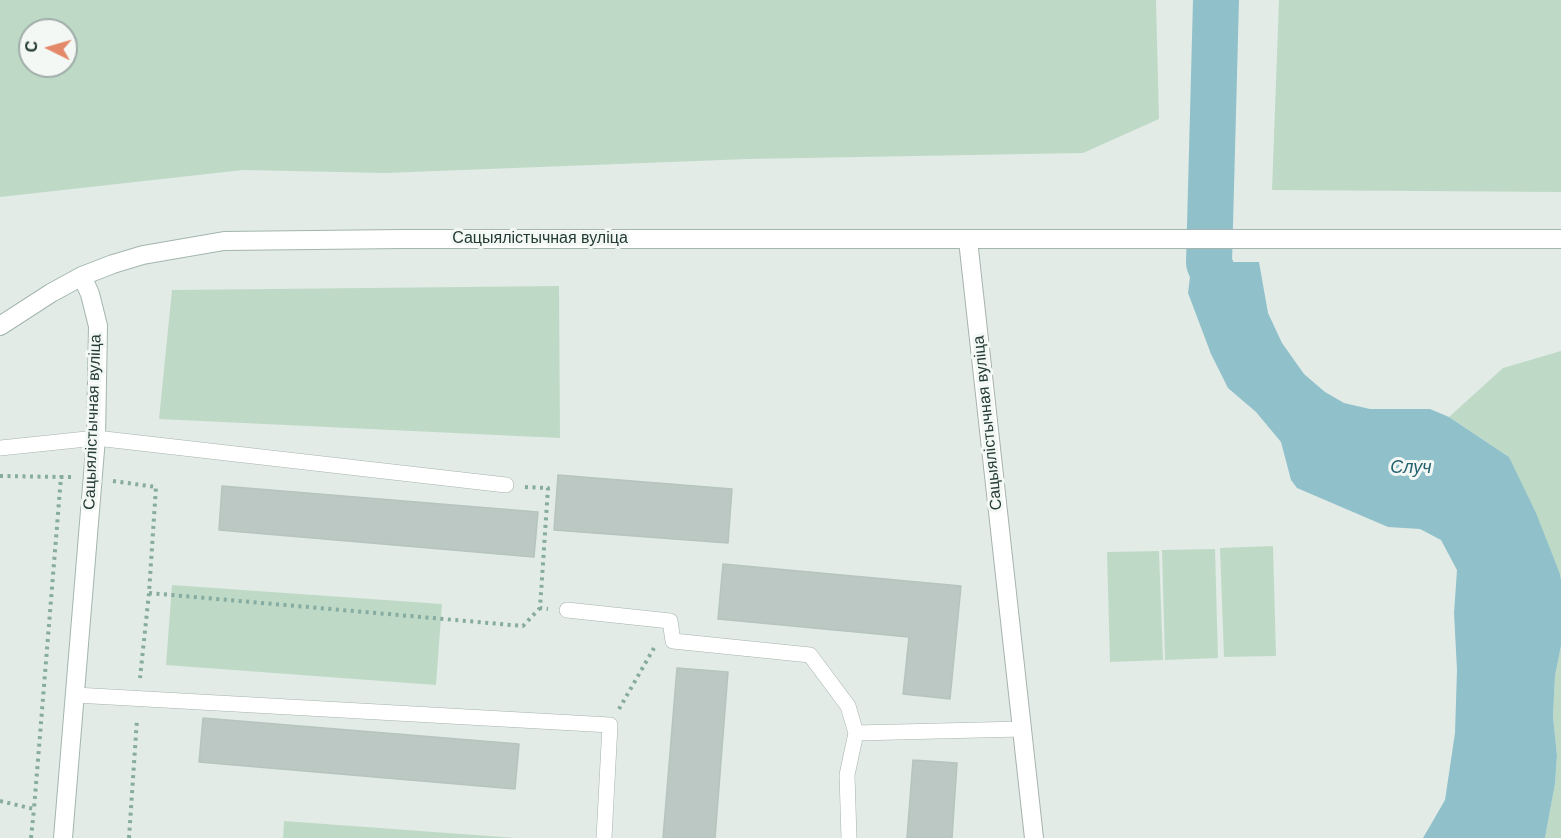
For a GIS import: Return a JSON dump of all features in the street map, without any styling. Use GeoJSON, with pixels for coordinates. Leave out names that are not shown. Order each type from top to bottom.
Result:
{"type":"FeatureCollection","features":[{"type":"Feature","properties":{"kind":"main road"},"geometry":{"type":"LineString","coordinates":[[968,240],[1561,239]]}},
{"type":"Feature","properties":{"kind":"main road","name":"Сацыялістычная вуліца"},"geometry":{"type":"LineString","coordinates":[[63,838],[96,438],[98,326],[90,294],[82,276],[143,255],[224,240],[968,240],[1034,838]]}},
{"type":"Feature","properties":{"kind":"main road"},"geometry":{"type":"LineString","coordinates":[[0,326],[82,276]]}},
{"type":"Feature","properties":{"kind":"lane"},"geometry":{"type":"LineString","coordinates":[[0,448],[96,438],[506,485]]}},
{"type":"Feature","properties":{"kind":"lane"},"geometry":{"type":"LineString","coordinates":[[567,610],[670,621],[673,640],[810,655],[848,706],[856,733],[847,775],[849,838]]}},
{"type":"Feature","properties":{"kind":"lane"},"geometry":{"type":"LineString","coordinates":[[75,695],[610,725],[604,838]]}},
{"type":"Feature","properties":{"kind":"lane"},"geometry":{"type":"LineString","coordinates":[[856,733],[1022,729]]}},
{"type":"Feature","properties":{"kind":"path"},"geometry":{"type":"LineString","coordinates":[[0,476],[61,477]]}},
{"type":"Feature","properties":{"kind":"path"},"geometry":{"type":"LineString","coordinates":[[149,593],[523,626],[540,608],[548,489],[506,485]]}},
{"type":"Feature","properties":{"kind":"path"},"geometry":{"type":"LineString","coordinates":[[540,608],[567,610]]}},
{"type":"Feature","properties":{"kind":"path"},"geometry":{"type":"LineString","coordinates":[[610,725],[670,621]]}},
{"type":"Feature","properties":{"kind":"path"},"geometry":{"type":"LineString","coordinates":[[31,838],[34,809]]}},
{"type":"Feature","properties":{"kind":"green space"},"geometry":{"type":"Polygon","coordinates":[[[0,0],[1156,0],[1159,119],[1083,153],[748,159],[385,173],[243,170],[0,197],[0,0]]]}},
{"type":"Feature","properties":{"kind":"green space"},"geometry":{"type":"Polygon","coordinates":[[[1279,0],[1561,0],[1561,192],[1272,190],[1279,0]]]}},
{"type":"Feature","properties":{"kind":"green space"},"geometry":{"type":"Polygon","coordinates":[[[559,286],[560,438],[159,419],[172,290],[559,286]]]}},
{"type":"Feature","properties":{"kind":"green space"},"geometry":{"type":"Polygon","coordinates":[[[1561,351],[1561,580],[1509,457],[1449,417],[1503,368],[1561,351]]]}},
{"type":"Feature","properties":{"kind":"green space"},"geometry":{"type":"Polygon","coordinates":[[[1273,546],[1276,656],[1224,657],[1220,548],[1273,546]]]}},
{"type":"Feature","properties":{"kind":"green space"},"geometry":{"type":"Polygon","coordinates":[[[1215,549],[1218,658],[1165,660],[1162,550],[1215,549]]]}},
{"type":"Feature","properties":{"kind":"green space"},"geometry":{"type":"Polygon","coordinates":[[[1159,551],[1163,660],[1110,662],[1107,552],[1159,551]]]}},
{"type":"Feature","properties":{"kind":"green space"},"geometry":{"type":"Polygon","coordinates":[[[172,585],[442,604],[436,685],[166,665],[172,585]]]}},
{"type":"Feature","properties":{"kind":"green space"},"geometry":{"type":"Polygon","coordinates":[[[1561,646],[1561,838],[1545,838],[1555,784],[1557,755],[1553,717],[1555,676],[1561,646]]]}},
{"type":"Feature","properties":{"kind":"green space"},"geometry":{"type":"Polygon","coordinates":[[[284,821],[516,838],[283,838],[284,821]]]}},
{"type":"Feature","properties":{"kind":"water","name":"Случ"},"geometry":{"type":"Polygon","coordinates":[[[1259,262],[1268,313],[1282,343],[1304,374],[1325,392],[1344,403],[1370,409],[1430,409],[1449,417],[1509,457],[1536,513],[1561,580],[1561,646],[1555,676],[1553,717],[1557,755],[1555,784],[1545,838],[1423,838],[1445,800],[1455,733],[1457,670],[1454,613],[1457,570],[1441,540],[1420,529],[1388,527],[1297,488],[1291,480],[1281,442],[1256,412],[1228,388],[1211,354],[1188,293],[1191,269],[1209,263],[1259,262]]]}},
{"type":"Feature","properties":{"kind":"building"},"geometry":{"type":"Polygon","coordinates":[[[558,475],[732,489],[728,543],[554,530],[558,475]]]}},
{"type":"Feature","properties":{"kind":"building"},"geometry":{"type":"Polygon","coordinates":[[[222,486],[538,512],[534,557],[219,530],[222,486]]]}},
{"type":"Feature","properties":{"kind":"building"},"geometry":{"type":"Polygon","coordinates":[[[723,564],[961,586],[950,699],[903,694],[909,637],[718,619],[723,564]]]}},
{"type":"Feature","properties":{"kind":"building"},"geometry":{"type":"Polygon","coordinates":[[[677,668],[728,672],[715,838],[663,838],[677,668]]]}},
{"type":"Feature","properties":{"kind":"building"},"geometry":{"type":"Polygon","coordinates":[[[203,718],[519,744],[515,789],[199,762],[203,718]]]}},
{"type":"Feature","properties":{"kind":"building"},"geometry":{"type":"Polygon","coordinates":[[[913,760],[957,763],[952,838],[907,838],[913,760]]]}},
{"type":"Feature","properties":{"kind":"waterway","name":"Случ"},"geometry":{"type":"LineString","coordinates":[[1216,0],[1209,263],[1233,322]]}}]}
